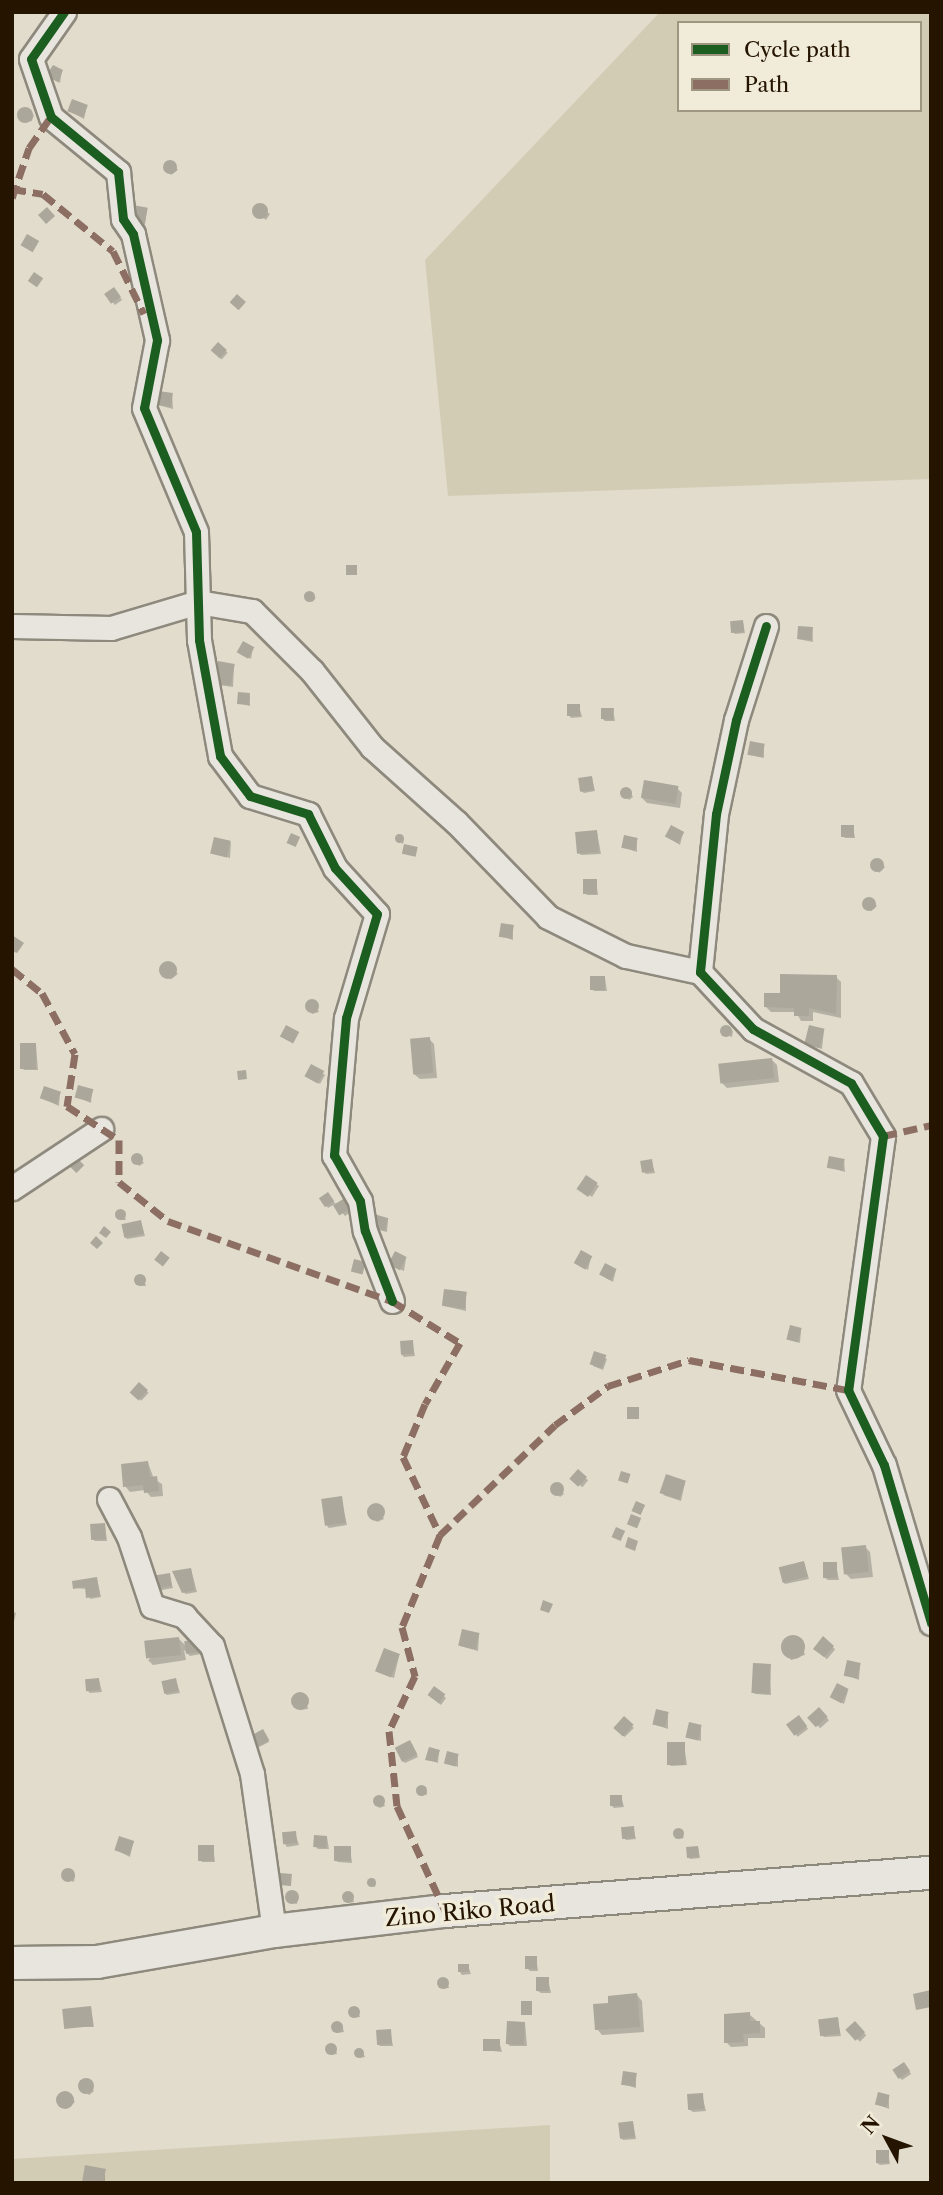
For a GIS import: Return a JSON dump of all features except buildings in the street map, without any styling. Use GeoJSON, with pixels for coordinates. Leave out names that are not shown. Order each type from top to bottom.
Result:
{"type":"FeatureCollection","features":[{"type":"Feature","properties":{"kind":"street"},"geometry":{"type":"LineString","coordinates":[[64,12],[32,59],[51,117],[118,172],[122,219],[133,234],[157,340],[144,408],[196,532],[198,640],[220,755],[250,796],[308,814],[335,868],[377,914],[346,1018],[334,1155],[360,1202],[365,1231],[392,1301]]}},
{"type":"Feature","properties":{"kind":"street"},"geometry":{"type":"LineString","coordinates":[[12,626],[111,628],[198,602],[252,611],[312,671],[372,747],[456,822],[548,917],[626,957],[700,972],[753,1029],[851,1083],[883,1136],[848,1390],[884,1465],[931,1623]]}},
{"type":"Feature","properties":{"kind":"street"},"geometry":{"type":"LineString","coordinates":[[700,972],[716,814],[736,720],[766,626]]}},
{"type":"Feature","properties":{"kind":"street"},"geometry":{"type":"LineString","coordinates":[[12,1188],[101,1129]]}},
{"type":"Feature","properties":{"kind":"street"},"geometry":{"type":"LineString","coordinates":[[109,1500],[130,1538],[152,1606],[184,1616],[212,1646],[252,1774],[274,1931]]}},
{"type":"Feature","properties":{"kind":"street","name":"Zino Riko Road"},"geometry":{"type":"LineString","coordinates":[[12,1963],[97,1962],[274,1931],[445,1911],[931,1873]]}},
{"type":"Feature","properties":{"kind":"shaded area"},"geometry":{"type":"Polygon","coordinates":[[[660,12],[931,12],[931,479],[448,496],[425,260],[660,12]]]}},
{"type":"Feature","properties":{"kind":"shaded area"},"geometry":{"type":"Polygon","coordinates":[[[550,2125],[550,2183],[12,2183],[12,2159],[550,2125]]]}},
{"type":"Feature","properties":{"kind":"marked path"},"geometry":{"type":"LineString","coordinates":[[12,198],[29,148],[51,117]]}},
{"type":"Feature","properties":{"kind":"marked path"},"geometry":{"type":"LineString","coordinates":[[12,189],[43,194],[113,251],[144,314]]}},
{"type":"Feature","properties":{"kind":"marked path"},"geometry":{"type":"LineString","coordinates":[[12,969],[42,993],[75,1054],[67,1106],[119,1140],[119,1182],[168,1221],[392,1301],[460,1343],[425,1404],[403,1457],[440,1535],[402,1627],[415,1676],[389,1731],[397,1806],[445,1911]]}},
{"type":"Feature","properties":{"kind":"marked path"},"geometry":{"type":"LineString","coordinates":[[883,1136],[931,1125]]}},
{"type":"Feature","properties":{"kind":"marked path"},"geometry":{"type":"LineString","coordinates":[[440,1535],[555,1425],[608,1386],[689,1360],[848,1390]]}},
{"type":"Feature","properties":{"kind":"cycle path"},"geometry":{"type":"LineString","coordinates":[[64,12],[31,59],[51,117],[118,172],[123,219],[133,234],[157,340],[144,408],[196,532],[199,640],[220,756],[250,796],[308,814],[335,868],[377,914],[346,1018],[334,1155],[360,1201],[365,1231],[392,1301]]}},
{"type":"Feature","properties":{"kind":"cycle path"},"geometry":{"type":"LineString","coordinates":[[766,626],[736,720],[716,814],[700,972],[753,1029],[851,1083],[883,1136],[848,1390],[884,1465],[931,1623]]}}]}
